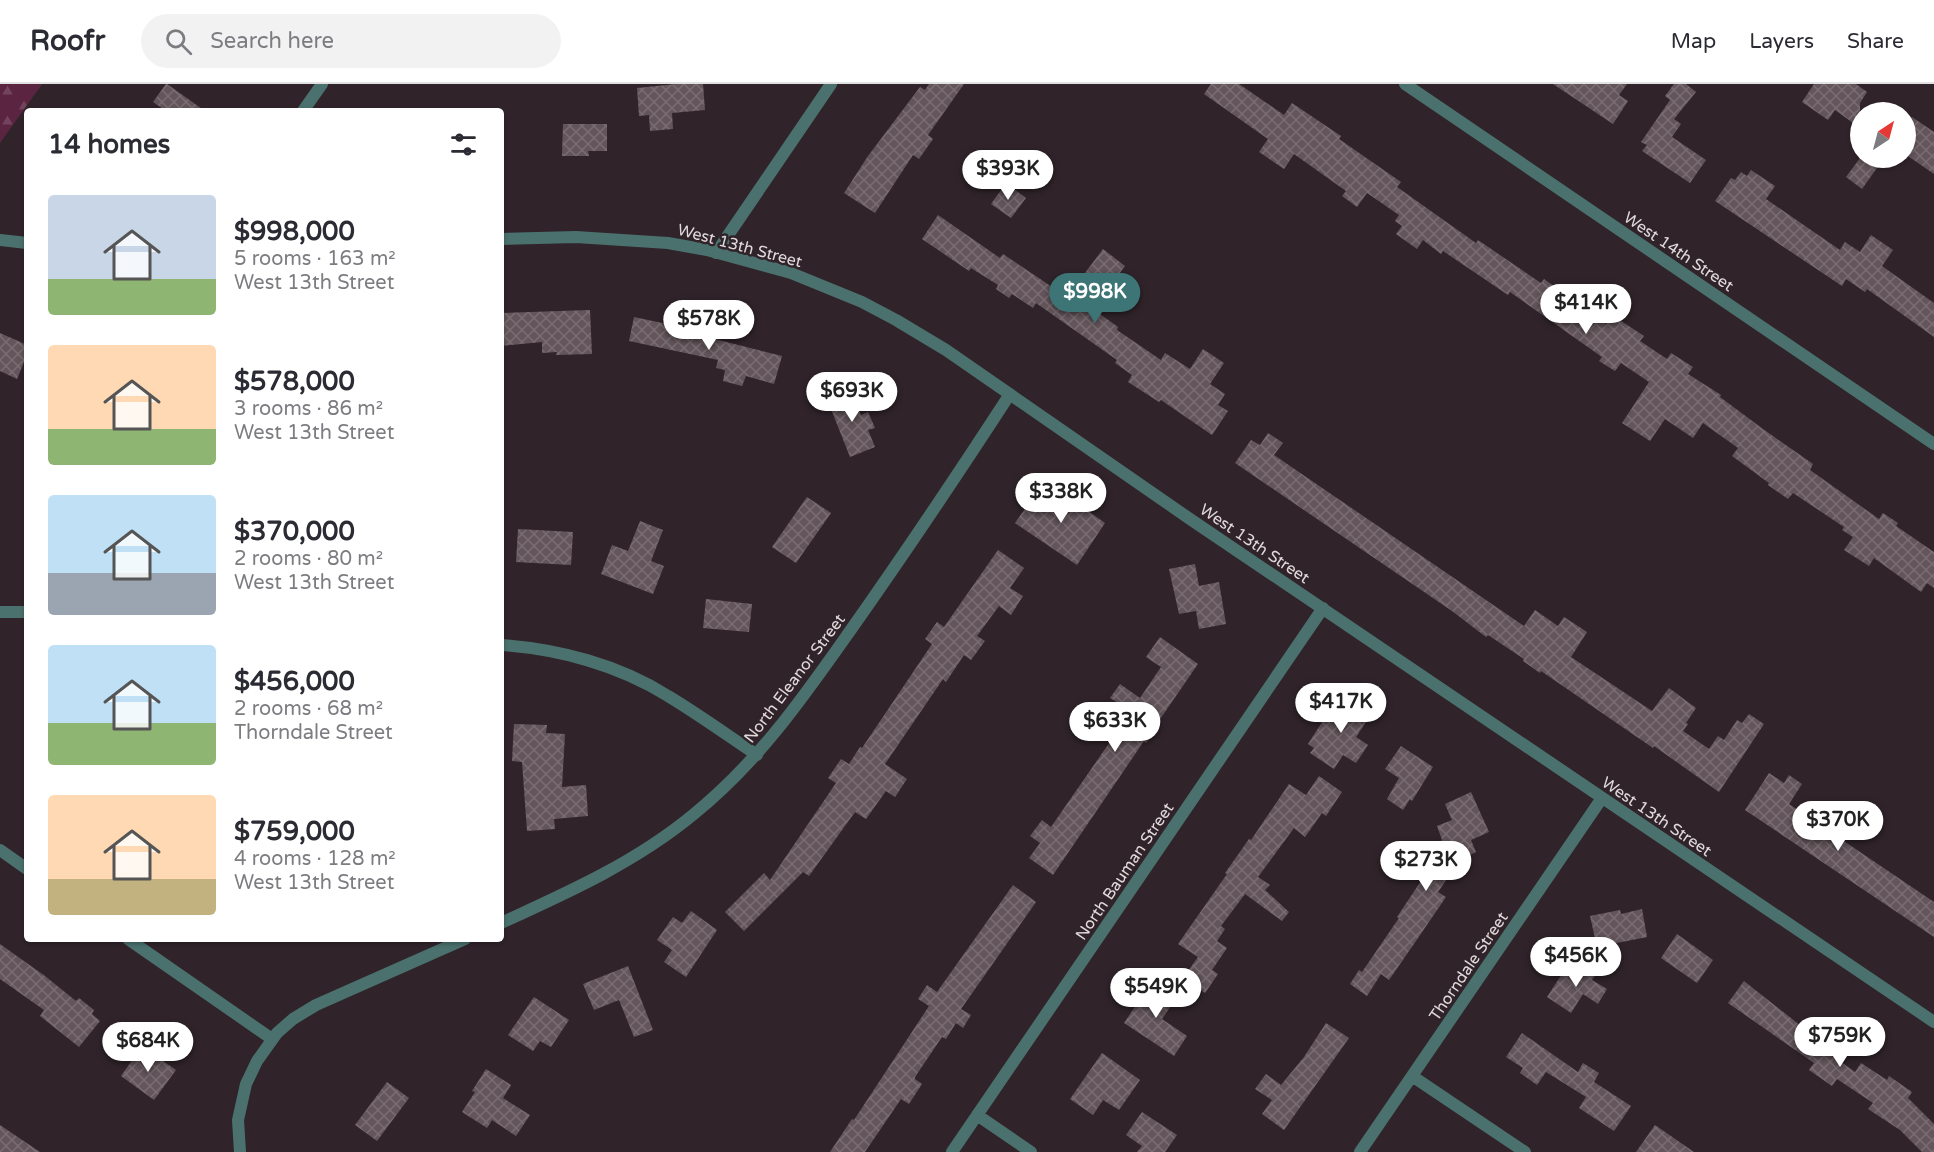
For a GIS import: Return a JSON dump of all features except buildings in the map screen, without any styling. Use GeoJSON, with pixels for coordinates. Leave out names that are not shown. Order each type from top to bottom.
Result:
{"type":"FeatureCollection","features":[{"type":"Feature","properties":{"kind":"street"},"geometry":{"type":"LineString","coordinates":[[305,108],[322,84]]}},
{"type":"Feature","properties":{"kind":"street"},"geometry":{"type":"LineString","coordinates":[[716,253],[831,84]]}},
{"type":"Feature","properties":{"kind":"street","name":"West 14th Street"},"geometry":{"type":"LineString","coordinates":[[1405,84],[1934,444]]}},
{"type":"Feature","properties":{"kind":"street","name":"West 13th Street"},"geometry":{"type":"LineString","coordinates":[[504,239],[576,237],[668,243],[790,273],[862,302],[916,332],[1010,394],[1190,519],[1934,1022]]}},
{"type":"Feature","properties":{"kind":"street"},"geometry":{"type":"LineString","coordinates":[[0,240],[24,243]]}},
{"type":"Feature","properties":{"kind":"street","name":"North Eleanor Street"},"geometry":{"type":"LineString","coordinates":[[504,922],[588,883],[655,844],[709,802],[757,755],[792,713],[917,536],[1010,394]]}},
{"type":"Feature","properties":{"kind":"street","name":"North Bauman Street"},"geometry":{"type":"LineString","coordinates":[[952,1152],[1323,608]]}},
{"type":"Feature","properties":{"kind":"street"},"geometry":{"type":"LineString","coordinates":[[0,612],[24,612]]}},
{"type":"Feature","properties":{"kind":"street"},"geometry":{"type":"LineString","coordinates":[[504,645],[557,652],[633,677],[685,706],[757,755]]}},
{"type":"Feature","properties":{"kind":"street","name":"Thorndale Street"},"geometry":{"type":"LineString","coordinates":[[1360,1152],[1602,798]]}},
{"type":"Feature","properties":{"kind":"street"},"geometry":{"type":"LineString","coordinates":[[0,850],[24,867]]}},
{"type":"Feature","properties":{"kind":"street"},"geometry":{"type":"LineString","coordinates":[[132,942],[272,1039]]}},
{"type":"Feature","properties":{"kind":"street"},"geometry":{"type":"LineString","coordinates":[[240,1152],[238,1120],[246,1084],[256,1061],[272,1039],[293,1019],[316,1005],[458,942]]}},
{"type":"Feature","properties":{"kind":"street"},"geometry":{"type":"LineString","coordinates":[[1412,1076],[1525,1152]]}},
{"type":"Feature","properties":{"kind":"street"},"geometry":{"type":"LineString","coordinates":[[977,1115],[1031,1152]]}},
{"type":"Feature","properties":{"kind":"green space"},"geometry":{"type":"Polygon","coordinates":[[[0,84],[42,84],[24,108],[0,143],[0,84]]]}}]}
